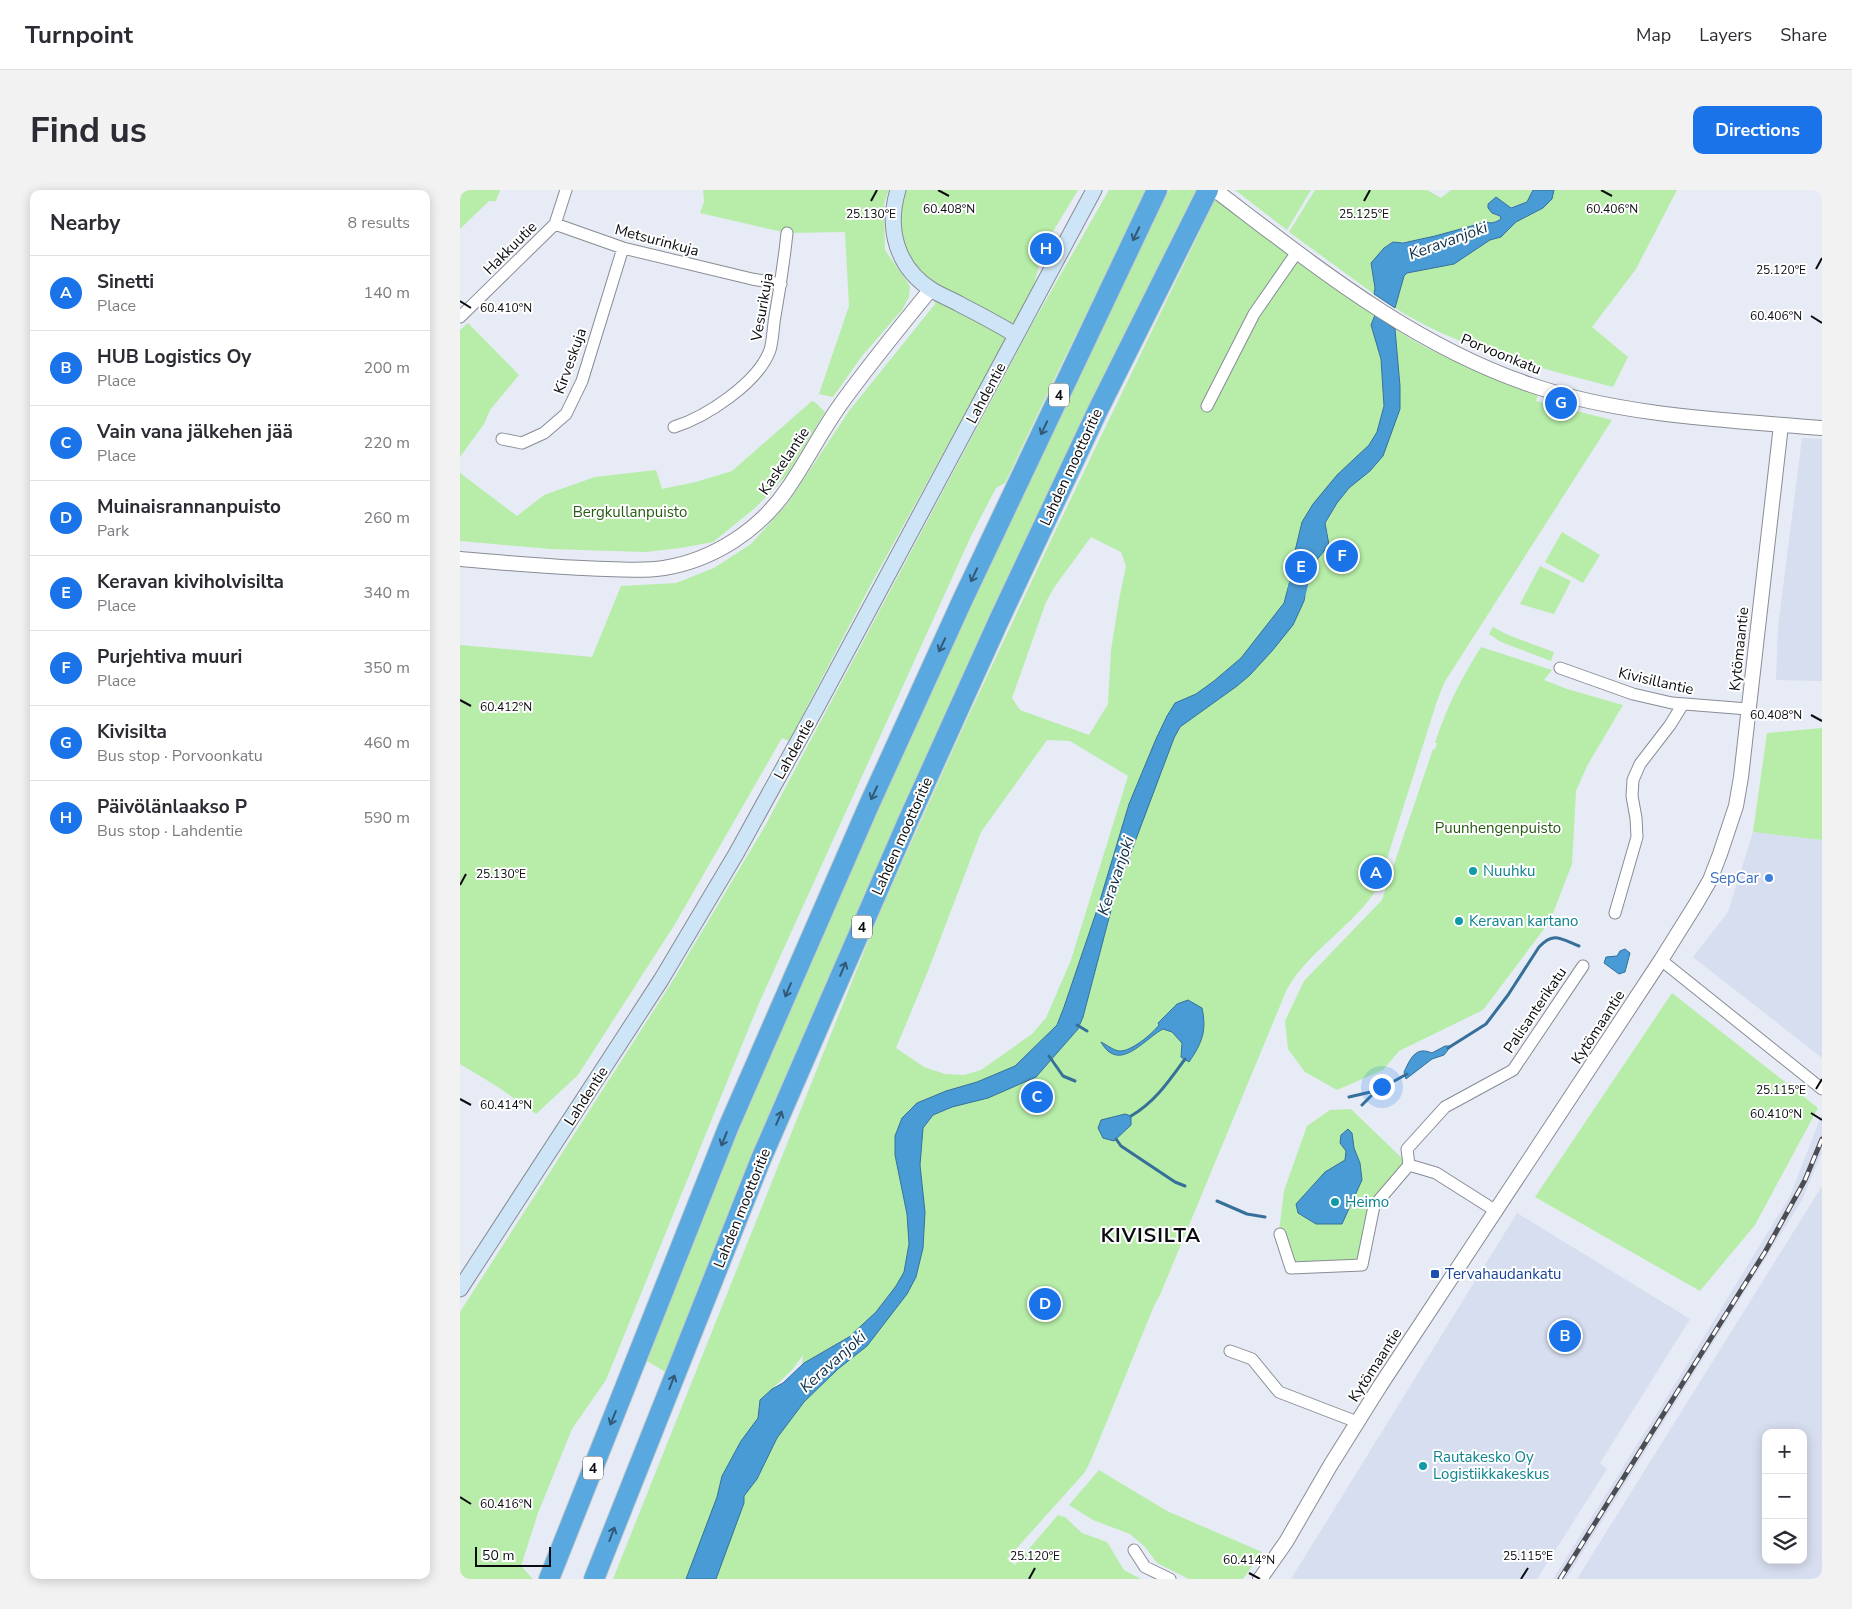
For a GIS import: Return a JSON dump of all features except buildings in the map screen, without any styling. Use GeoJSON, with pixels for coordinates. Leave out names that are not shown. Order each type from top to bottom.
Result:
{"type":"FeatureCollection","features":[{"type":"Feature","properties":{"kind":"highway","name":"4"},"geometry":{"type":"LineString","coordinates":[[549,1579],[728,1128],[868,805],[962,601],[1157,190]]}},
{"type":"Feature","properties":{"kind":"highway","name":"Lahden moottoritie"},"geometry":{"type":"LineString","coordinates":[[594,1579],[761,1159],[908,821],[1000,618],[1098,410],[1209,192]]}},
{"type":"Feature","properties":{"kind":"main road"},"geometry":{"type":"LineString","coordinates":[[898,190],[892,219],[894,240],[902,260],[931,289],[1016,335]]}},
{"type":"Feature","properties":{"kind":"main road","name":"Lahdentie"},"geometry":{"type":"LineString","coordinates":[[460,1289],[661,980],[731,863],[817,708],[1094,190]]}},
{"type":"Feature","properties":{"kind":"street","name":"Hakkuutie"},"geometry":{"type":"LineString","coordinates":[[460,317],[555,224],[566,190]]}},
{"type":"Feature","properties":{"kind":"street","name":"Porvoonkatu"},"geometry":{"type":"LineString","coordinates":[[1209,192],[1359,297],[1410,330],[1462,358],[1531,385],[1576,398],[1632,410],[1822,428]]}},
{"type":"Feature","properties":{"kind":"street","name":"Metsurinkuja"},"geometry":{"type":"LineString","coordinates":[[555,224],[623,248],[752,279],[781,284]]}},
{"type":"Feature","properties":{"kind":"street","name":"Vesurikuja"},"geometry":{"type":"LineString","coordinates":[[674,427],[699,417],[723,402],[755,374],[770,350],[787,233]]}},
{"type":"Feature","properties":{"kind":"street","name":"Kirveskuja"},"geometry":{"type":"LineString","coordinates":[[502,439],[522,443],[544,432],[566,414],[582,382],[623,248]]}},
{"type":"Feature","properties":{"kind":"street"},"geometry":{"type":"LineString","coordinates":[[1207,406],[1254,314],[1297,252]]}},
{"type":"Feature","properties":{"kind":"street","name":"Kaskelantie"},"geometry":{"type":"LineString","coordinates":[[460,559],[569,568],[627,570],[663,568],[693,561],[718,551],[746,532],[787,490],[837,410],[890,338],[931,289]]}},
{"type":"Feature","properties":{"kind":"street","name":"Kytömaantie"},"geometry":{"type":"LineString","coordinates":[[1260,1579],[1286,1542],[1358,1422],[1661,960],[1710,880],[1729,831],[1741,777],[1781,425]]}},
{"type":"Feature","properties":{"kind":"street","name":"Kivisillantie"},"geometry":{"type":"LineString","coordinates":[[1560,668],[1633,694],[1683,704],[1748,709]]}},
{"type":"Feature","properties":{"kind":"street"},"geometry":{"type":"LineString","coordinates":[[1615,913],[1637,837],[1632,796],[1633,780],[1640,764],[1670,725],[1683,704]]}},
{"type":"Feature","properties":{"kind":"street"},"geometry":{"type":"LineString","coordinates":[[1661,960],[1822,1089]]}},
{"type":"Feature","properties":{"kind":"street","name":"Palisanterikatu"},"geometry":{"type":"LineString","coordinates":[[1409,1165],[1407,1149],[1445,1108],[1513,1070],[1582,966]]}},
{"type":"Feature","properties":{"kind":"street"},"geometry":{"type":"LineString","coordinates":[[1280,1234],[1291,1268],[1362,1265],[1374,1206],[1409,1165],[1436,1173],[1496,1211]]}},
{"type":"Feature","properties":{"kind":"street"},"geometry":{"type":"LineString","coordinates":[[1230,1350],[1252,1359],[1279,1392],[1358,1422]]}},
{"type":"Feature","properties":{"kind":"street"},"geometry":{"type":"LineString","coordinates":[[1134,1550],[1145,1567],[1170,1579]]}},
{"type":"Feature","properties":{"kind":"shaded area"},"geometry":{"type":"Polygon","coordinates":[[[1802,438],[1822,439],[1822,681],[1776,680],[1778,627],[1802,438]]]}},
{"type":"Feature","properties":{"kind":"shaded area"},"geometry":{"type":"Polygon","coordinates":[[[1753,832],[1822,840],[1822,1058],[1693,957],[1728,912],[1753,832]]]}},
{"type":"Feature","properties":{"kind":"shaded area"},"geometry":{"type":"Polygon","coordinates":[[[1822,1114],[1822,1153],[1802,1200],[1566,1579],[1553,1579],[1790,1196],[1822,1114]]]}},
{"type":"Feature","properties":{"kind":"shaded area"},"geometry":{"type":"Polygon","coordinates":[[[1822,1186],[1822,1579],[1577,1579],[1822,1186]]]}},
{"type":"Feature","properties":{"kind":"shaded area"},"geometry":{"type":"Polygon","coordinates":[[[1517,1213],[1690,1319],[1600,1463],[1607,1469],[1537,1579],[1291,1579],[1517,1213]]]}},
{"type":"Feature","properties":{"kind":"green space"},"geometry":{"type":"Polygon","coordinates":[[[460,190],[500,190],[496,201],[489,201],[460,229],[460,190]]]}},
{"type":"Feature","properties":{"kind":"green space"},"geometry":{"type":"Polygon","coordinates":[[[703,190],[889,190],[884,203],[885,250],[910,286],[909,297],[902,310],[862,356],[833,397],[819,394],[849,306],[845,232],[787,233],[700,213],[704,202],[703,190]]]}},
{"type":"Feature","properties":{"kind":"green space"},"geometry":{"type":"Polygon","coordinates":[[[898,190],[1078,190],[1043,248],[1033,290],[870,586],[789,741],[782,738],[675,924],[578,1075],[536,1114],[498,1087],[460,1064],[460,645],[592,657],[621,586],[676,583],[714,568],[751,544],[788,503],[849,411],[935,304],[931,289],[902,260],[898,190]]]}},
{"type":"Feature","properties":{"kind":"green space"},"geometry":{"type":"Polygon","coordinates":[[[1109,190],[1148,190],[1005,483],[996,488],[972,534],[759,1003],[606,1380],[572,1429],[538,1513],[521,1566],[533,1579],[460,1579],[460,1312],[670,985],[765,826],[1030,328],[1109,190]]]}},
{"type":"Feature","properties":{"kind":"green space"},"geometry":{"type":"Polygon","coordinates":[[[1169,190],[1197,190],[667,1373],[644,1359],[759,1082],[870,821],[1099,330],[1169,190]]]}},
{"type":"Feature","properties":{"kind":"green space"},"geometry":{"type":"Polygon","coordinates":[[[1235,190],[1311,190],[1287,230],[1235,190]]]}},
{"type":"Feature","properties":{"kind":"green space"},"geometry":{"type":"Polygon","coordinates":[[[1315,190],[1427,190],[1441,198],[1451,190],[1533,190],[1527,202],[1492,213],[1502,218],[1496,222],[1485,222],[1427,238],[1392,242],[1374,294],[1289,232],[1315,190]]]}},
{"type":"Feature","properties":{"kind":"green space"},"geometry":{"type":"Polygon","coordinates":[[[1553,190],[1677,190],[1636,269],[1592,327],[1628,357],[1613,387],[1472,346],[1445,335],[1395,308],[1404,276],[1407,273],[1454,264],[1490,240],[1501,237],[1516,222],[1543,208],[1553,190]]]}},
{"type":"Feature","properties":{"kind":"green space"},"geometry":{"type":"Polygon","coordinates":[[[1215,200],[1375,315],[1371,325],[1381,359],[1384,406],[1377,432],[1369,445],[1313,504],[1302,522],[1291,560],[1295,562],[1284,603],[1241,658],[1196,694],[1175,703],[1167,716],[1129,804],[1098,907],[1057,1025],[1015,1066],[977,1082],[946,1091],[917,1103],[895,1155],[907,1214],[909,1244],[904,1272],[896,1286],[876,1312],[849,1337],[802,1364],[803,1355],[792,1370],[760,1400],[758,1418],[741,1441],[722,1476],[717,1497],[687,1579],[613,1579],[879,914],[960,734],[1215,200]],[[1091,537],[1055,586],[1046,602],[1012,698],[1020,710],[1089,735],[1108,704],[1111,650],[1126,566],[1121,552],[1091,537]],[[1047,740],[981,832],[928,971],[896,1048],[924,1067],[945,1074],[964,1075],[981,1070],[1032,1034],[1046,1018],[1071,960],[1128,776],[1070,741],[1047,740]]]}},
{"type":"Feature","properties":{"kind":"green space"},"geometry":{"type":"Polygon","coordinates":[[[468,323],[519,375],[490,410],[484,424],[460,457],[460,330],[468,323]]]}},
{"type":"Feature","properties":{"kind":"green space"},"geometry":{"type":"Polygon","coordinates":[[[1395,329],[1446,357],[1538,394],[1536,401],[1612,420],[1444,683],[1378,887],[1357,914],[1308,962],[1287,989],[1085,1472],[1007,1559],[1015,1565],[1058,1515],[1065,1517],[1082,1533],[1107,1542],[1124,1570],[1141,1579],[716,1579],[744,1503],[744,1496],[757,1479],[777,1438],[804,1402],[838,1369],[867,1346],[907,1294],[916,1277],[923,1248],[925,1212],[920,1165],[923,1128],[933,1115],[952,1107],[1078,1029],[1081,1024],[1115,895],[1174,738],[1180,727],[1250,675],[1293,625],[1304,601],[1309,570],[1312,571],[1315,562],[1328,545],[1325,524],[1337,503],[1349,488],[1370,471],[1400,386],[1395,329]]]}},
{"type":"Feature","properties":{"kind":"green space","name":"Bergkullanpuisto"},"geometry":{"type":"Polygon","coordinates":[[[812,401],[825,412],[787,475],[755,508],[713,542],[646,552],[550,549],[460,541],[460,473],[517,516],[544,495],[595,477],[656,470],[662,489],[696,482],[732,471],[812,401]]]}},
{"type":"Feature","properties":{"kind":"green space"},"geometry":{"type":"Polygon","coordinates":[[[1562,532],[1600,555],[1583,583],[1545,562],[1562,532]]]}},
{"type":"Feature","properties":{"kind":"green space"},"geometry":{"type":"Polygon","coordinates":[[[1540,566],[1571,581],[1554,614],[1520,604],[1540,566]]]}},
{"type":"Feature","properties":{"kind":"green space"},"geometry":{"type":"Polygon","coordinates":[[[1493,627],[1508,635],[1554,652],[1551,661],[1501,642],[1489,634],[1493,627]]]}},
{"type":"Feature","properties":{"kind":"green space","name":"Puunhengenpuisto"},"geometry":{"type":"Polygon","coordinates":[[[1481,647],[1552,670],[1544,680],[1567,689],[1623,705],[1587,766],[1576,791],[1572,864],[1550,921],[1483,1010],[1399,1051],[1383,1070],[1337,1090],[1305,1072],[1288,1049],[1285,1021],[1304,981],[1382,900],[1433,749],[1435,750],[1437,743],[1435,743],[1444,717],[1481,647]]]}},
{"type":"Feature","properties":{"kind":"green space"},"geometry":{"type":"Polygon","coordinates":[[[1822,728],[1822,840],[1753,832],[1767,733],[1822,728]]]}},
{"type":"Feature","properties":{"kind":"green space"},"geometry":{"type":"Polygon","coordinates":[[[1672,993],[1818,1108],[1755,1225],[1700,1291],[1535,1197],[1672,993]]]}},
{"type":"Feature","properties":{"kind":"green space"},"geometry":{"type":"Polygon","coordinates":[[[1351,1109],[1409,1165],[1374,1206],[1362,1265],[1291,1268],[1279,1231],[1284,1191],[1307,1126],[1330,1110],[1351,1109]]]}},
{"type":"Feature","properties":{"kind":"green space"},"geometry":{"type":"Polygon","coordinates":[[[1099,1470],[1167,1511],[1262,1552],[1243,1579],[1189,1579],[1157,1563],[1145,1547],[1130,1534],[1093,1520],[1069,1505],[1099,1470]]]}},
{"type":"Feature","properties":{"kind":"water"},"geometry":{"type":"Polygon","coordinates":[[[1533,190],[1554,190],[1552,199],[1543,208],[1516,222],[1501,237],[1490,240],[1454,264],[1407,273],[1404,276],[1395,308],[1374,294],[1375,288],[1371,263],[1384,248],[1393,242],[1403,243],[1486,222],[1496,222],[1501,219],[1500,216],[1492,213],[1488,208],[1488,204],[1496,197],[1511,208],[1527,202],[1533,190]]]}},
{"type":"Feature","properties":{"kind":"water"},"geometry":{"type":"Polygon","coordinates":[[[1375,315],[1395,329],[1400,409],[1383,456],[1370,471],[1349,488],[1325,523],[1329,545],[1315,562],[1295,551],[1302,522],[1313,504],[1337,475],[1369,445],[1377,432],[1384,406],[1381,359],[1371,325],[1375,315]]]}},
{"type":"Feature","properties":{"kind":"water"},"geometry":{"type":"Polygon","coordinates":[[[1295,562],[1309,570],[1304,601],[1293,625],[1250,675],[1180,727],[1174,738],[1115,895],[1083,1017],[1078,1029],[1036,1077],[988,1098],[952,1107],[933,1115],[923,1128],[920,1165],[925,1212],[923,1248],[916,1277],[907,1294],[867,1346],[838,1369],[804,1402],[777,1438],[757,1479],[744,1496],[744,1503],[716,1579],[686,1579],[717,1497],[722,1476],[741,1441],[758,1418],[760,1400],[772,1389],[783,1383],[804,1363],[849,1337],[876,1312],[904,1272],[909,1244],[907,1214],[895,1155],[895,1136],[902,1118],[917,1103],[946,1091],[977,1082],[1015,1066],[1057,1025],[1098,907],[1129,804],[1167,716],[1175,703],[1196,694],[1241,658],[1284,603],[1295,562]]]}},
{"type":"Feature","properties":{"kind":"water"},"geometry":{"type":"Polygon","coordinates":[[[1625,949],[1630,953],[1625,972],[1619,974],[1604,963],[1606,957],[1617,956],[1620,951],[1625,949]]]}},
{"type":"Feature","properties":{"kind":"water"},"geometry":{"type":"Polygon","coordinates":[[[1188,1000],[1202,1008],[1204,1023],[1200,1043],[1189,1062],[1181,1057],[1182,1043],[1172,1032],[1163,1029],[1124,1055],[1116,1055],[1108,1051],[1101,1042],[1119,1051],[1129,1049],[1151,1033],[1177,1004],[1188,1000]]]}},
{"type":"Feature","properties":{"kind":"water"},"geometry":{"type":"Polygon","coordinates":[[[1445,1046],[1451,1046],[1444,1055],[1432,1059],[1406,1079],[1404,1072],[1414,1055],[1420,1051],[1432,1053],[1445,1046]]]}},
{"type":"Feature","properties":{"kind":"water"},"geometry":{"type":"Polygon","coordinates":[[[1125,1114],[1131,1116],[1131,1125],[1114,1141],[1103,1138],[1098,1128],[1101,1120],[1125,1114]]]}},
{"type":"Feature","properties":{"kind":"water"},"geometry":{"type":"Polygon","coordinates":[[[1348,1129],[1352,1133],[1354,1148],[1360,1163],[1362,1180],[1342,1224],[1316,1224],[1298,1213],[1296,1204],[1325,1172],[1345,1160],[1346,1151],[1340,1143],[1341,1135],[1348,1129]]]}},
{"type":"Feature","properties":{"kind":"waterway","name":"Keravanjoki"},"geometry":{"type":"LineString","coordinates":[[1297,590],[1301,574],[1317,533]]}},
{"type":"Feature","properties":{"kind":"waterway"},"geometry":{"type":"LineString","coordinates":[[1448,1048],[1486,1024],[1544,942],[1549,939],[1558,938],[1579,946]]}},
{"type":"Feature","properties":{"kind":"waterway"},"geometry":{"type":"LineString","coordinates":[[1077,1025],[1087,1031]]}},
{"type":"Feature","properties":{"kind":"waterway"},"geometry":{"type":"LineString","coordinates":[[1049,1056],[1063,1076],[1075,1081]]}},
{"type":"Feature","properties":{"kind":"waterway"},"geometry":{"type":"LineString","coordinates":[[1131,1116],[1154,1098],[1185,1059]]}},
{"type":"Feature","properties":{"kind":"waterway"},"geometry":{"type":"LineString","coordinates":[[1362,1105],[1376,1091],[1407,1074]]}},
{"type":"Feature","properties":{"kind":"waterway"},"geometry":{"type":"LineString","coordinates":[[1349,1097],[1375,1091]]}},
{"type":"Feature","properties":{"kind":"waterway"},"geometry":{"type":"LineString","coordinates":[[1116,1139],[1121,1146],[1175,1182],[1185,1186]]}},
{"type":"Feature","properties":{"kind":"waterway"},"geometry":{"type":"LineString","coordinates":[[1217,1201],[1247,1214],[1265,1217]]}},
{"type":"Feature","properties":{"kind":"railway"},"geometry":{"type":"LineString","coordinates":[[1560,1579],[1765,1252],[1805,1180],[1822,1139]]}},
{"type":"Feature","properties":{"kind":"place","name":"Päivölänlaakso P"},"geometry":{"type":"Point","coordinates":[1046,249]}},
{"type":"Feature","properties":{"kind":"place","name":"Kivisilta"},"geometry":{"type":"Point","coordinates":[1561,403]}},
{"type":"Feature","properties":{"kind":"place","name":"Purjehtiva muuri"},"geometry":{"type":"Point","coordinates":[1342,556]}},
{"type":"Feature","properties":{"kind":"place","name":"Keravan kiviholvisilta"},"geometry":{"type":"Point","coordinates":[1301,567]}},
{"type":"Feature","properties":{"kind":"place","name":"Nuuhku"},"geometry":{"type":"Point","coordinates":[1473,871]}},
{"type":"Feature","properties":{"kind":"place","name":"Sinetti"},"geometry":{"type":"Point","coordinates":[1376,873]}},
{"type":"Feature","properties":{"kind":"place","name":"SepCar"},"geometry":{"type":"Point","coordinates":[1769,878]}},
{"type":"Feature","properties":{"kind":"place","name":"Keravan kartano"},"geometry":{"type":"Point","coordinates":[1459,921]}},
{"type":"Feature","properties":{"kind":"place","name":"Vain vana jälkehen jää"},"geometry":{"type":"Point","coordinates":[1037,1097]}},
{"type":"Feature","properties":{"kind":"place","name":"Heimo"},"geometry":{"type":"Point","coordinates":[1335,1202]}},
{"type":"Feature","properties":{"kind":"place","name":"Tervahaudankatu"},"geometry":{"type":"Point","coordinates":[1435,1274]}},
{"type":"Feature","properties":{"kind":"place","name":"Muinaisrannanpuisto"},"geometry":{"type":"Point","coordinates":[1045,1304]}},
{"type":"Feature","properties":{"kind":"place","name":"HUB Logistics Oy"},"geometry":{"type":"Point","coordinates":[1565,1336]}},
{"type":"Feature","properties":{"kind":"place","name":"Rautakesko Oy Logistiikkakeskus"},"geometry":{"type":"Point","coordinates":[1423,1466]}},
{"type":"Feature","properties":{"kind":"district","name":"KIVISILTA"},"geometry":{"type":"Point","coordinates":[1151,1235]}}]}
